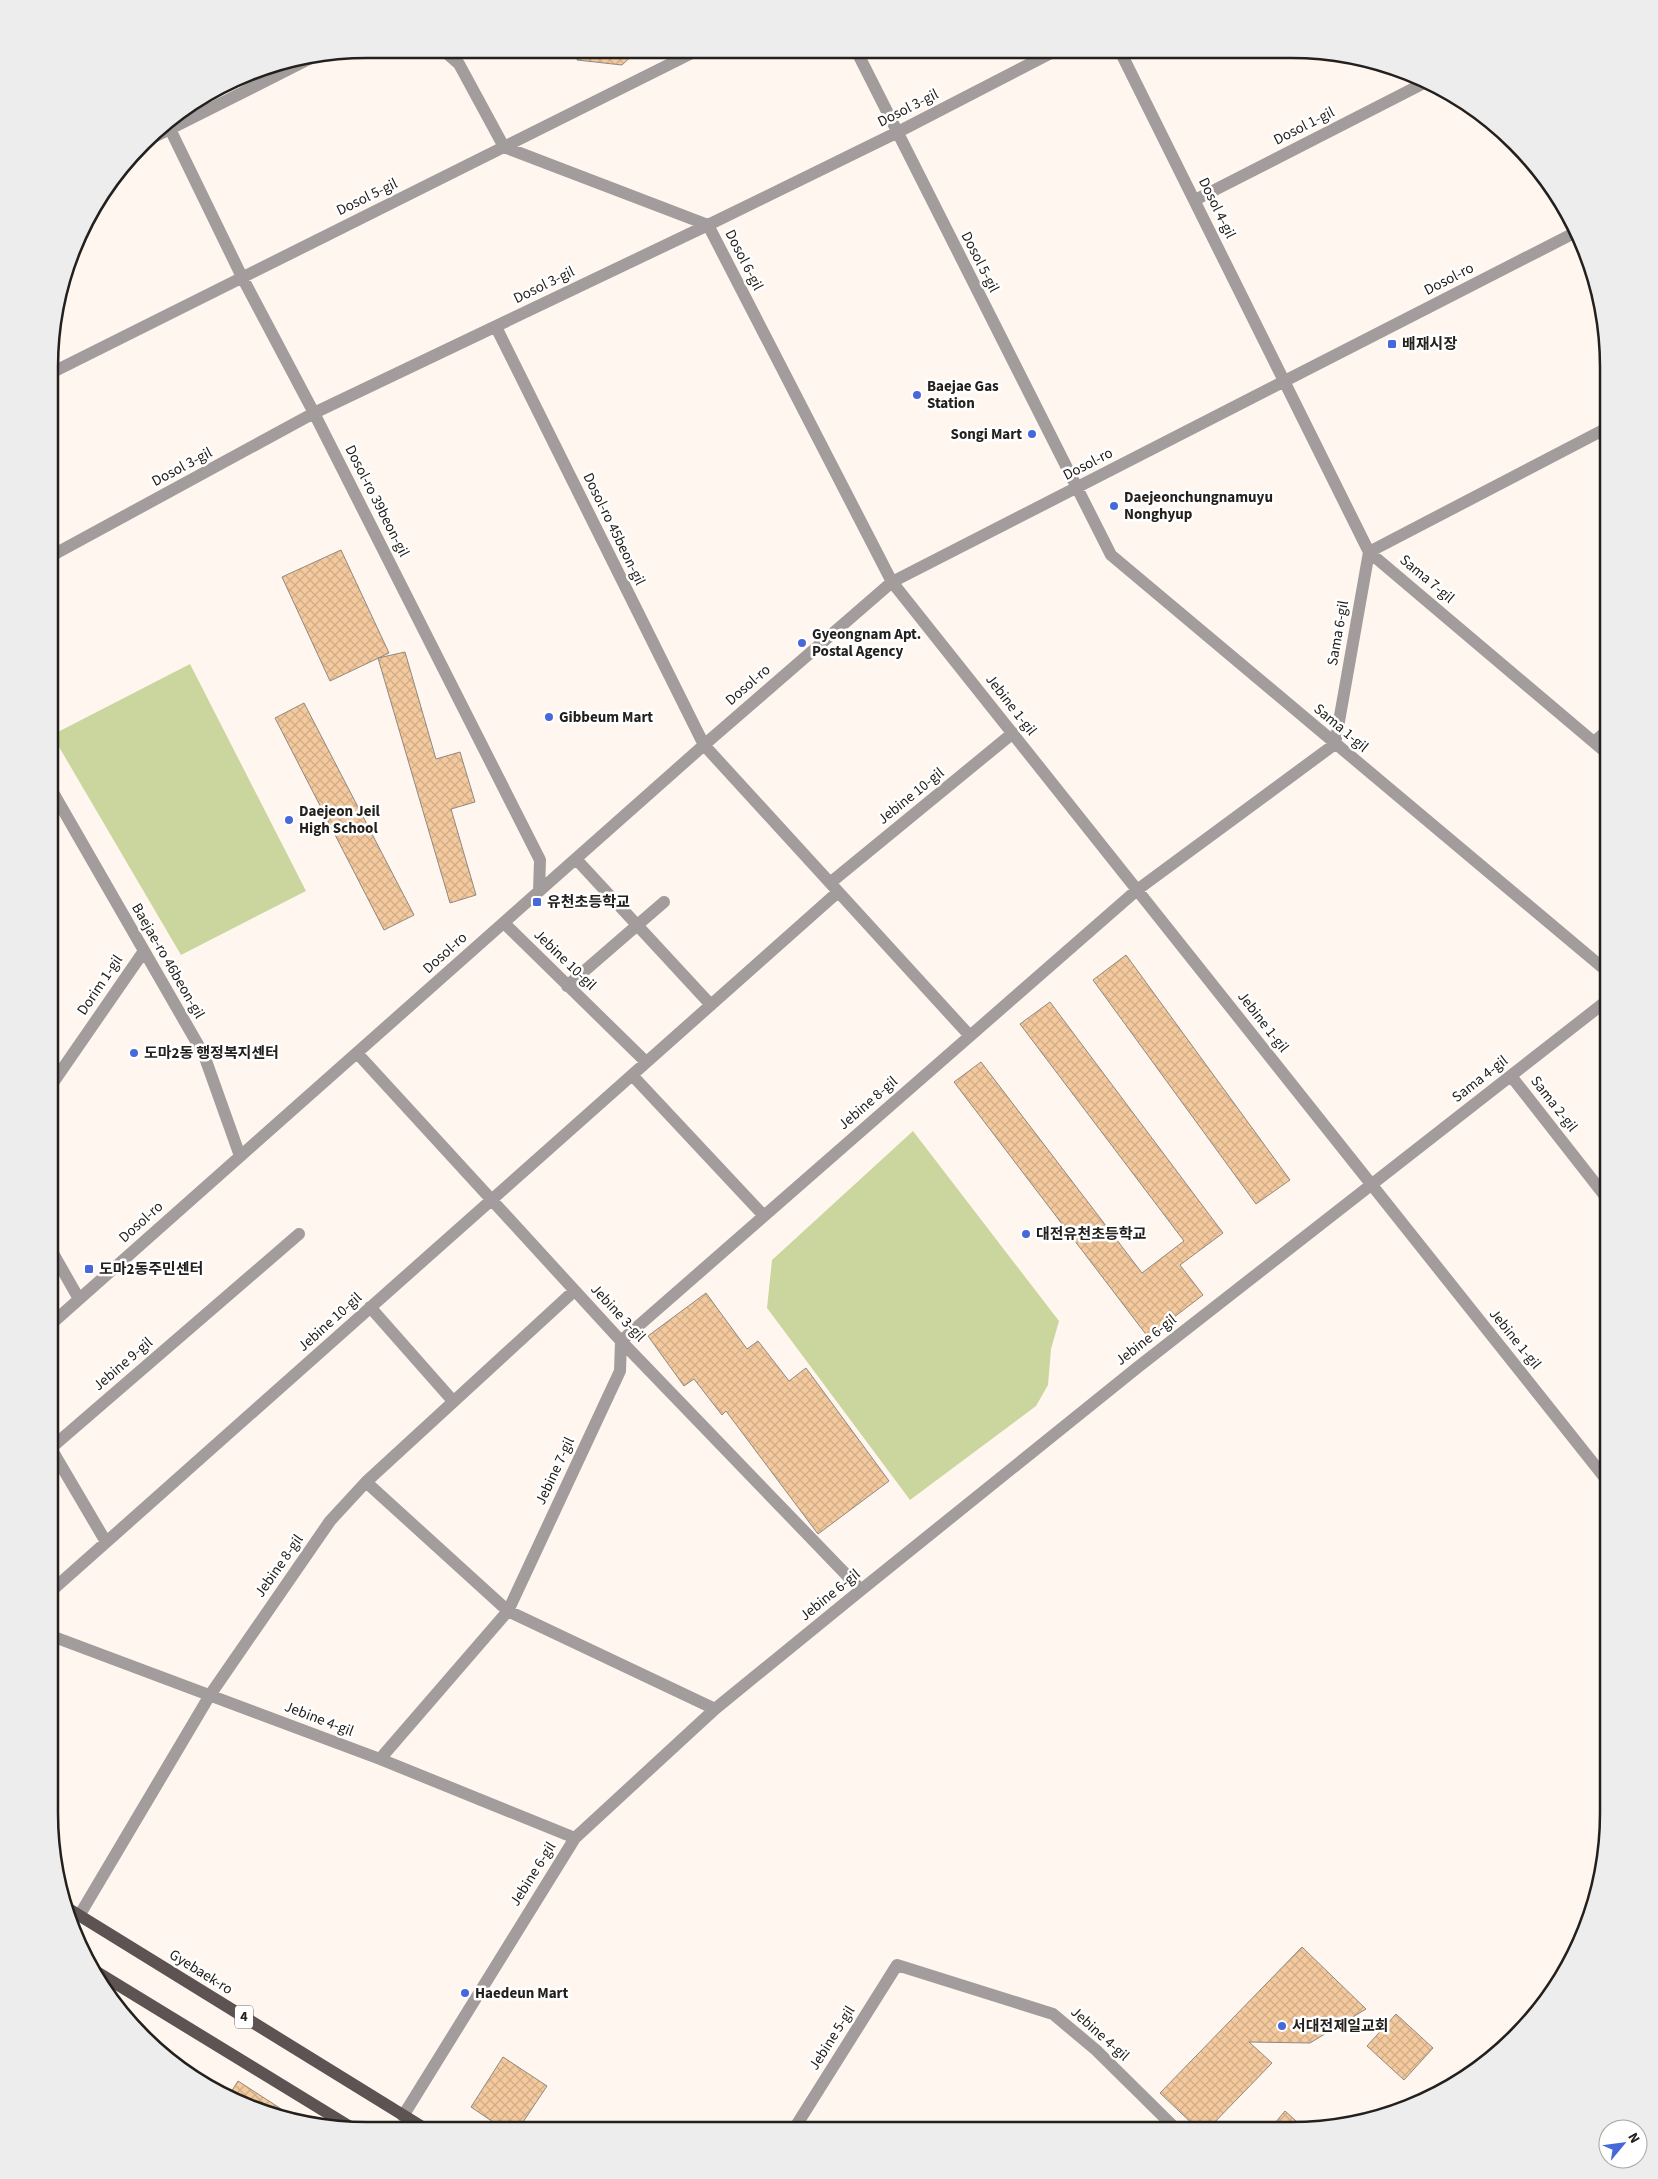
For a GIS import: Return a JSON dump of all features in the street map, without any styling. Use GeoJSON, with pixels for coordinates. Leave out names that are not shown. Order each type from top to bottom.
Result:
{"type":"FeatureCollection","features":[{"type":"Feature","properties":{"kind":"main road","name":"Gyebaek-ro"},"geometry":{"type":"LineString","coordinates":[[74,1913],[414,2122]]}},
{"type":"Feature","properties":{"kind":"main road"},"geometry":{"type":"LineString","coordinates":[[106,1977],[339,2120]]}},
{"type":"Feature","properties":{"kind":"street"},"geometry":{"type":"LineString","coordinates":[[451,57],[458,64]]}},
{"type":"Feature","properties":{"kind":"street"},"geometry":{"type":"LineString","coordinates":[[452,57],[504,147]]}},
{"type":"Feature","properties":{"kind":"street","name":"Dosol 5-gil"},"geometry":{"type":"LineString","coordinates":[[58,370],[684,57]]}},
{"type":"Feature","properties":{"kind":"street","name":"Dosol 5-gil"},"geometry":{"type":"LineString","coordinates":[[859,57],[1076,488]]}},
{"type":"Feature","properties":{"kind":"street","name":"Dosol 3-gil"},"geometry":{"type":"LineString","coordinates":[[58,552],[314,414],[896,133],[1043,57]]}},
{"type":"Feature","properties":{"kind":"street","name":"Dosol 4-gil"},"geometry":{"type":"LineString","coordinates":[[1123,57],[1284,381]]}},
{"type":"Feature","properties":{"kind":"street"},"geometry":{"type":"LineString","coordinates":[[167,130],[297,65]]}},
{"type":"Feature","properties":{"kind":"street"},"geometry":{"type":"LineString","coordinates":[[269,73],[272,78]]}},
{"type":"Feature","properties":{"kind":"street","name":"Dosol 1-gil"},"geometry":{"type":"LineString","coordinates":[[1195,200],[1420,85]]}},
{"type":"Feature","properties":{"kind":"street","name":"Dosol-ro 39beon-gil"},"geometry":{"type":"LineString","coordinates":[[170,129],[242,277],[314,414],[540,860],[539,891]]}},
{"type":"Feature","properties":{"kind":"street","name":"Dosol 6-gil"},"geometry":{"type":"LineString","coordinates":[[504,147],[708,225],[892,582]]}},
{"type":"Feature","properties":{"kind":"street","name":"Dosol-ro"},"geometry":{"type":"LineString","coordinates":[[58,1318],[704,745],[892,582],[1571,235]]}},
{"type":"Feature","properties":{"kind":"street","name":"Dosol-ro 45beon-gil"},"geometry":{"type":"LineString","coordinates":[[496,327],[704,745]]}},
{"type":"Feature","properties":{"kind":"street","name":"Sama 7-gil"},"geometry":{"type":"LineString","coordinates":[[1284,381],[1370,552],[1600,747]]}},
{"type":"Feature","properties":{"kind":"street"},"geometry":{"type":"LineString","coordinates":[[1370,552],[1600,432]]}},
{"type":"Feature","properties":{"kind":"street","name":"Sama 1-gil"},"geometry":{"type":"LineString","coordinates":[[1076,488],[1110,555],[1600,965]]}},
{"type":"Feature","properties":{"kind":"street","name":"Sama 6-gil"},"geometry":{"type":"LineString","coordinates":[[1335,744],[1370,552]]}},
{"type":"Feature","properties":{"kind":"street","name":"Jebine 1-gil"},"geometry":{"type":"LineString","coordinates":[[892,582],[1600,1472]]}},
{"type":"Feature","properties":{"kind":"street","name":"Jebine 10-gil"},"geometry":{"type":"LineString","coordinates":[[58,1585],[711,1005],[834,887],[1013,733]]}},
{"type":"Feature","properties":{"kind":"street"},"geometry":{"type":"LineString","coordinates":[[1594,742],[1600,737]]}},
{"type":"Feature","properties":{"kind":"street"},"geometry":{"type":"LineString","coordinates":[[1137,890],[1335,744]]}},
{"type":"Feature","properties":{"kind":"street"},"geometry":{"type":"LineString","coordinates":[[704,745],[970,1036]]}},
{"type":"Feature","properties":{"kind":"street","name":"Baejae-ro 46beon-gil"},"geometry":{"type":"LineString","coordinates":[[58,801],[204,1055],[240,1156]]}},
{"type":"Feature","properties":{"kind":"street"},"geometry":{"type":"LineString","coordinates":[[576,859],[711,1005]]}},
{"type":"Feature","properties":{"kind":"street","name":"Jebine 8-gil"},"geometry":{"type":"LineString","coordinates":[[621,1341],[1137,890]]}},
{"type":"Feature","properties":{"kind":"street"},"geometry":{"type":"LineString","coordinates":[[568,986],[664,902]]}},
{"type":"Feature","properties":{"kind":"street","name":"Jebine 10-gil"},"geometry":{"type":"LineString","coordinates":[[504,923],[646,1062]]}},
{"type":"Feature","properties":{"kind":"street","name":"Dorim 1-gil"},"geometry":{"type":"LineString","coordinates":[[58,1075],[144,951]]}},
{"type":"Feature","properties":{"kind":"street","name":"Sama 4-gil"},"geometry":{"type":"LineString","coordinates":[[1372,1185],[1600,1006]]}},
{"type":"Feature","properties":{"kind":"street","name":"Jebine 3-gil"},"geometry":{"type":"LineString","coordinates":[[357,1053],[574,1291],[861,1590]]}},
{"type":"Feature","properties":{"kind":"street"},"geometry":{"type":"LineString","coordinates":[[632,1075],[764,1216]]}},
{"type":"Feature","properties":{"kind":"street","name":"Sama 2-gil"},"geometry":{"type":"LineString","coordinates":[[1511,1076],[1600,1190]]}},
{"type":"Feature","properties":{"kind":"street","name":"Jebine 6-gil"},"geometry":{"type":"LineString","coordinates":[[403,2116],[575,1838],[715,1709],[1138,1366],[1372,1185]]}},
{"type":"Feature","properties":{"kind":"street","name":"Jebine 9-gil"},"geometry":{"type":"LineString","coordinates":[[58,1439],[300,1234]]}},
{"type":"Feature","properties":{"kind":"street"},"geometry":{"type":"LineString","coordinates":[[58,1262],[79,1299]]}},
{"type":"Feature","properties":{"kind":"street","name":"Jebine 8-gil"},"geometry":{"type":"LineString","coordinates":[[79,1916],[210,1695],[330,1522],[366,1482],[574,1291]]}},
{"type":"Feature","properties":{"kind":"street"},"geometry":{"type":"LineString","coordinates":[[370,1307],[454,1401]]}},
{"type":"Feature","properties":{"kind":"street","name":"Jebine 7-gil"},"geometry":{"type":"LineString","coordinates":[[380,1759],[508,1611],[620,1372],[621,1341]]}},
{"type":"Feature","properties":{"kind":"street","name":"Jebine 9-gil"},"geometry":{"type":"LineString","coordinates":[[58,1460],[106,1542]]}},
{"type":"Feature","properties":{"kind":"street"},"geometry":{"type":"LineString","coordinates":[[366,1482],[508,1611],[715,1709]]}},
{"type":"Feature","properties":{"kind":"street","name":"Jebine 4-gil"},"geometry":{"type":"LineString","coordinates":[[58,1638],[380,1759],[575,1838]]}},
{"type":"Feature","properties":{"kind":"street","name":"Jebine 4-gil"},"geometry":{"type":"LineString","coordinates":[[897,1965],[1053,2014],[1096,2050],[1169,2122]]}},
{"type":"Feature","properties":{"kind":"street","name":"Jebine 5-gil"},"geometry":{"type":"LineString","coordinates":[[798,2122],[897,1965]]}},
{"type":"Feature","properties":{"kind":"green space"},"geometry":{"type":"Polygon","coordinates":[[[190,664],[306,891],[181,955],[58,745],[58,732],[190,664]]]}},
{"type":"Feature","properties":{"kind":"green space"},"geometry":{"type":"Polygon","coordinates":[[[913,1131],[1059,1321],[1051,1349],[1048,1385],[1036,1406],[910,1500],[767,1308],[772,1260],[913,1131]]]}},
{"type":"Feature","properties":{"kind":"building"},"geometry":{"type":"Polygon","coordinates":[[[577,57],[631,57],[622,65],[577,60],[577,57]]]}},
{"type":"Feature","properties":{"kind":"building"},"geometry":{"type":"Polygon","coordinates":[[[341,550],[389,653],[330,681],[282,577],[341,550]]]}},
{"type":"Feature","properties":{"kind":"building"},"geometry":{"type":"Polygon","coordinates":[[[405,652],[436,759],[460,752],[475,802],[451,809],[476,895],[450,903],[378,658],[405,652]]]}},
{"type":"Feature","properties":{"kind":"building"},"geometry":{"type":"Polygon","coordinates":[[[304,703],[414,915],[384,930],[275,718],[304,703]]]}},
{"type":"Feature","properties":{"kind":"building"},"geometry":{"type":"Polygon","coordinates":[[[1126,955],[1290,1180],[1256,1204],[1093,980],[1126,955]]]}},
{"type":"Feature","properties":{"kind":"building"},"geometry":{"type":"Polygon","coordinates":[[[1050,1002],[1223,1233],[1180,1265],[1203,1295],[1148,1337],[954,1082],[981,1062],[1142,1273],[1184,1241],[1020,1024],[1050,1002]]]}},
{"type":"Feature","properties":{"kind":"building"},"geometry":{"type":"Polygon","coordinates":[[[706,1293],[747,1349],[758,1341],[789,1381],[806,1368],[889,1481],[818,1534],[726,1411],[722,1415],[694,1379],[684,1386],[648,1336],[706,1293]]]}},
{"type":"Feature","properties":{"kind":"building","name":"서대전제일교회"},"geometry":{"type":"Polygon","coordinates":[[[1302,1947],[1366,2009],[1310,2043],[1249,2042],[1272,2063],[1215,2122],[1191,2122],[1160,2093],[1302,1947]]]}},
{"type":"Feature","properties":{"kind":"building"},"geometry":{"type":"Polygon","coordinates":[[[1396,2014],[1433,2048],[1404,2080],[1367,2046],[1396,2014]]]}},
{"type":"Feature","properties":{"kind":"building"},"geometry":{"type":"Polygon","coordinates":[[[503,2057],[547,2086],[523,2122],[493,2122],[471,2107],[503,2057]]]}},
{"type":"Feature","properties":{"kind":"building"},"geometry":{"type":"Polygon","coordinates":[[[238,2081],[283,2110],[248,2098],[232,2091],[238,2081]]]}},
{"type":"Feature","properties":{"kind":"building"},"geometry":{"type":"Polygon","coordinates":[[[1285,2111],[1297,2122],[1292,2122],[1276,2122],[1285,2111]]]}},
{"type":"Feature","properties":{"kind":"place","name":"배재시장"},"geometry":{"type":"Point","coordinates":[1392,344]}},
{"type":"Feature","properties":{"kind":"place","name":"Baejae Gas Station"},"geometry":{"type":"Point","coordinates":[917,395]}},
{"type":"Feature","properties":{"kind":"place","name":"Songi Mart"},"geometry":{"type":"Point","coordinates":[1032,434]}},
{"type":"Feature","properties":{"kind":"place","name":"Daejeonchungnamuyu Nonghyup"},"geometry":{"type":"Point","coordinates":[1114,506]}},
{"type":"Feature","properties":{"kind":"place","name":"Gyeongnam Apt. Postal Agency"},"geometry":{"type":"Point","coordinates":[802,643]}},
{"type":"Feature","properties":{"kind":"place","name":"Gibbeum Mart"},"geometry":{"type":"Point","coordinates":[549,717]}},
{"type":"Feature","properties":{"kind":"place","name":"Daejeon Jeil High School"},"geometry":{"type":"Point","coordinates":[289,820]}},
{"type":"Feature","properties":{"kind":"place","name":"유천초등학교"},"geometry":{"type":"Point","coordinates":[537,902]}},
{"type":"Feature","properties":{"kind":"place","name":"도마2동 행정복지센터"},"geometry":{"type":"Point","coordinates":[134,1053]}},
{"type":"Feature","properties":{"kind":"place","name":"대전유천초등학교"},"geometry":{"type":"Point","coordinates":[1026,1234]}},
{"type":"Feature","properties":{"kind":"place","name":"도마2동주민센터"},"geometry":{"type":"Point","coordinates":[89,1269]}},
{"type":"Feature","properties":{"kind":"place","name":"Haedeun Mart"},"geometry":{"type":"Point","coordinates":[465,1993]}},
{"type":"Feature","properties":{"kind":"place","name":"서대전제일교회"},"geometry":{"type":"Point","coordinates":[1282,2026]}}]}
